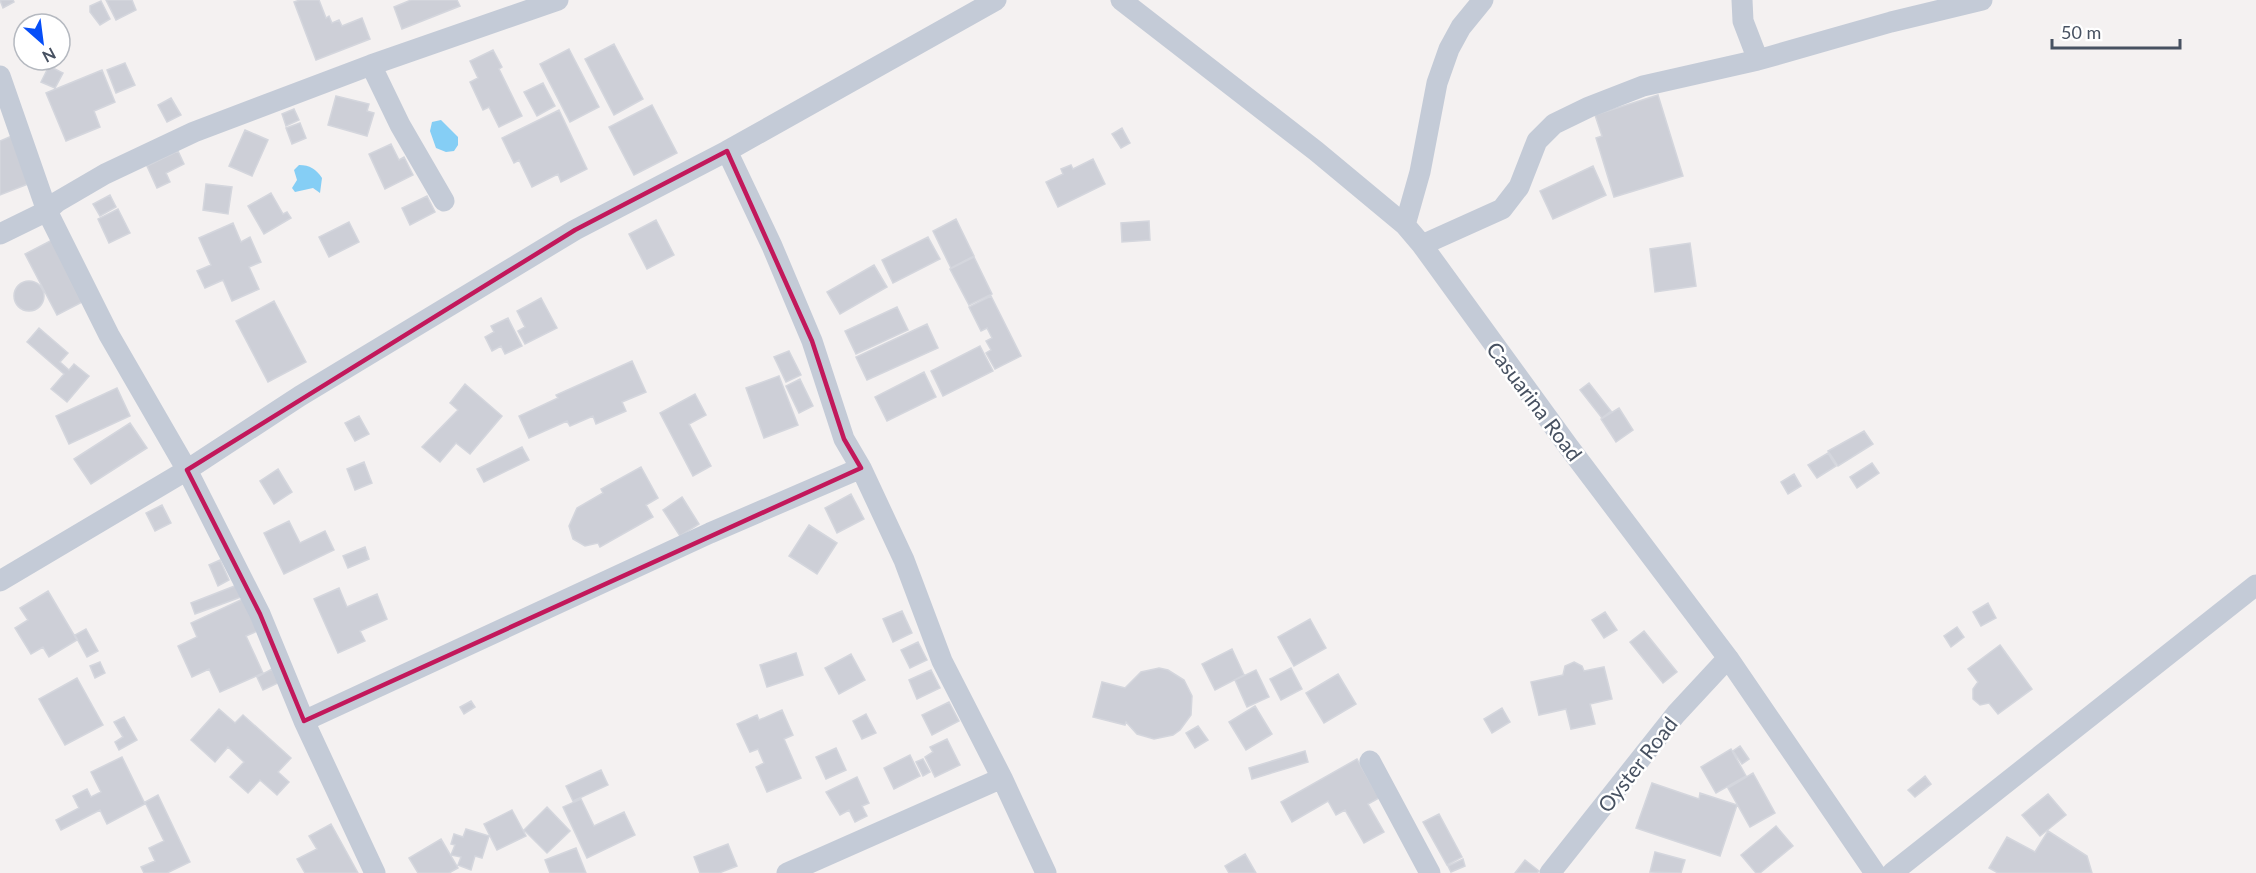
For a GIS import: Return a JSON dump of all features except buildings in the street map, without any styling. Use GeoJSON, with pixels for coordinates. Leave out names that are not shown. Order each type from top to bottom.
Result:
{"type":"FeatureCollection","features":[{"type":"Feature","properties":{"kind":"street"},"geometry":{"type":"LineString","coordinates":[[0,234],[47,211],[57,202],[105,174],[194,132],[371,65],[558,0]]}},
{"type":"Feature","properties":{"kind":"street"},"geometry":{"type":"LineString","coordinates":[[0,581],[187,470],[300,396],[574,230],[727,151],[996,0]]}},
{"type":"Feature","properties":{"kind":"street","name":"Casuarina Road"},"geometry":{"type":"LineString","coordinates":[[1121,0],[1316,151],[1405,225],[1728,658],[1875,873]]}},
{"type":"Feature","properties":{"kind":"street"},"geometry":{"type":"LineString","coordinates":[[1405,225],[1419,172],[1437,83],[1449,49],[1461,27],[1483,0]]}},
{"type":"Feature","properties":{"kind":"street"},"geometry":{"type":"LineString","coordinates":[[1742,0],[1743,21],[1758,60]]}},
{"type":"Feature","properties":{"kind":"street"},"geometry":{"type":"LineString","coordinates":[[1422,245],[1502,208],[1519,188],[1537,141],[1554,124],[1589,107],[1643,86],[1758,60],[1891,22],[1982,0]]}},
{"type":"Feature","properties":{"kind":"street"},"geometry":{"type":"LineString","coordinates":[[371,65],[400,125],[444,201]]}},
{"type":"Feature","properties":{"kind":"street"},"geometry":{"type":"LineString","coordinates":[[0,76],[47,211],[109,335],[187,470],[260,614],[304,721],[375,873]]}},
{"type":"Feature","properties":{"kind":"street"},"geometry":{"type":"LineString","coordinates":[[727,151],[772,246],[812,341],[844,439],[861,468],[904,560],[942,661],[1002,778],[1046,873]]}},
{"type":"Feature","properties":{"kind":"street"},"geometry":{"type":"LineString","coordinates":[[304,721],[710,533],[861,468]]}},
{"type":"Feature","properties":{"kind":"street"},"geometry":{"type":"LineString","coordinates":[[1892,873],[2256,585]]}},
{"type":"Feature","properties":{"kind":"street","name":"Oyster Road"},"geometry":{"type":"LineString","coordinates":[[1550,873],[1676,714],[1728,658]]}},
{"type":"Feature","properties":{"kind":"street"},"geometry":{"type":"LineString","coordinates":[[1370,761],[1430,873]]}},
{"type":"Feature","properties":{"kind":"street"},"geometry":{"type":"LineString","coordinates":[[787,873],[1002,778]]}},
{"type":"Feature","properties":{"kind":"highlighted area"},"geometry":{"type":"Polygon","coordinates":[[[727,151],[812,341],[844,439],[861,468],[304,721],[260,614],[187,470],[575,230],[727,151]]]}},
{"type":"Feature","properties":{"kind":"water"},"geometry":{"type":"Polygon","coordinates":[[[441,120],[458,137],[458,145],[454,151],[446,152],[436,148],[430,131],[432,122],[441,120]]]}},
{"type":"Feature","properties":{"kind":"water"},"geometry":{"type":"Polygon","coordinates":[[[299,165],[310,167],[320,175],[322,178],[320,193],[313,188],[295,192],[292,188],[297,180],[294,170],[299,165]]]}}]}
